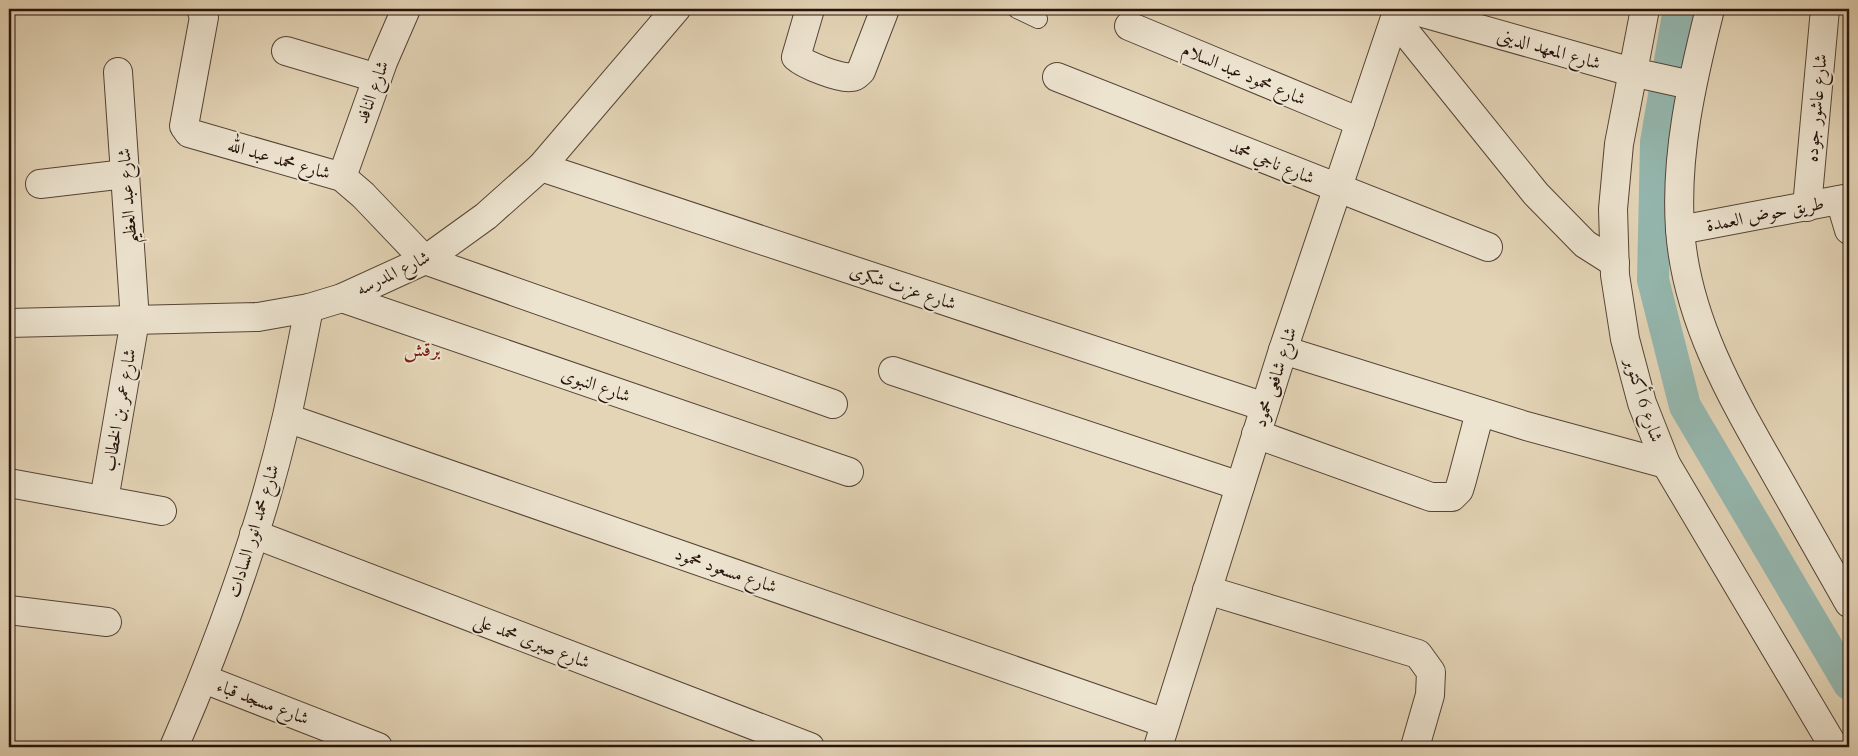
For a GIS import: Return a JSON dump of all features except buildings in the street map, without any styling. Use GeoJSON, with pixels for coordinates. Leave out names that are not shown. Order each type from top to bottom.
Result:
{"type":"FeatureCollection","features":[{"type":"Feature","properties":{"kind":"street","name":"شارع محمد عبد الله"},"geometry":{"type":"LineString","coordinates":[[201,9],[204,17],[184,126],[189,133],[342,177],[363,195],[425,260]]}},
{"type":"Feature","properties":{"kind":"street","name":"شارع النافد"},"geometry":{"type":"LineString","coordinates":[[342,177],[377,78],[406,9]]}},
{"type":"Feature","properties":{"kind":"street","name":"شارع المدرسه"},"geometry":{"type":"LineString","coordinates":[[9,323],[258,317],[309,308],[342,298],[425,260],[486,216],[541,167],[676,9]]}},
{"type":"Feature","properties":{"kind":"street"},"geometry":{"type":"LineString","coordinates":[[810,9],[796,57],[802,62],[844,78],[853,77],[861,71],[885,9]]}},
{"type":"Feature","properties":{"kind":"street","name":"شارع 6 أكتوبر"},"geometry":{"type":"LineString","coordinates":[[1645,9],[1619,144],[1614,209],[1615,263],[1625,340],[1642,403],[1666,464],[1834,747]]}},
{"type":"Feature","properties":{"kind":"street"},"geometry":{"type":"LineString","coordinates":[[1710,9],[1691,86],[1680,166],[1680,230],[1686,269],[1704,338],[1733,399],[1849,603]]}},
{"type":"Feature","properties":{"kind":"street","name":"شارع عاشور جوده"},"geometry":{"type":"LineString","coordinates":[[1807,207],[1825,9]]}},
{"type":"Feature","properties":{"kind":"street"},"geometry":{"type":"LineString","coordinates":[[1401,12],[1536,194],[1585,244],[1615,263]]}},
{"type":"Feature","properties":{"kind":"street","name":"شارع المعهد الدينى"},"geometry":{"type":"LineString","coordinates":[[1401,12],[1691,86]]}},
{"type":"Feature","properties":{"kind":"street","name":"شارع شافعى محمود"},"geometry":{"type":"LineString","coordinates":[[1161,735],[1283,350],[1360,122],[1401,12]]}},
{"type":"Feature","properties":{"kind":"street","name":"شارع محمود عبد السلام"},"geometry":{"type":"LineString","coordinates":[[1128,26],[1360,122]]}},
{"type":"Feature","properties":{"kind":"street"},"geometry":{"type":"LineString","coordinates":[[286,51],[377,78]]}},
{"type":"Feature","properties":{"kind":"street","name":"شارع عبد العظيم"},"geometry":{"type":"LineString","coordinates":[[118,72],[135,320]]}},
{"type":"Feature","properties":{"kind":"street","name":"شارع ناجي محمد"},"geometry":{"type":"LineString","coordinates":[[1056,77],[1488,247]]}},
{"type":"Feature","properties":{"kind":"street","name":"شارع عزت شكرى"},"geometry":{"type":"LineString","coordinates":[[541,167],[1266,407]]}},
{"type":"Feature","properties":{"kind":"street"},"geometry":{"type":"LineString","coordinates":[[40,184],[125,174]]}},
{"type":"Feature","properties":{"kind":"street"},"geometry":{"type":"LineString","coordinates":[[1845,199],[1849,230]]}},
{"type":"Feature","properties":{"kind":"street","name":"طريق حوض العمدة"},"geometry":{"type":"LineString","coordinates":[[1680,230],[1845,199]]}},
{"type":"Feature","properties":{"kind":"street"},"geometry":{"type":"LineString","coordinates":[[425,260],[833,404]]}},
{"type":"Feature","properties":{"kind":"street","name":"شارع النبوى"},"geometry":{"type":"LineString","coordinates":[[342,298],[849,472]]}},
{"type":"Feature","properties":{"kind":"street","name":"شارع محمد انور السادات"},"geometry":{"type":"LineString","coordinates":[[174,747],[204,679],[254,534],[287,418],[309,308]]}},
{"type":"Feature","properties":{"kind":"street","name":"شارع عمر بن الخطاب"},"geometry":{"type":"LineString","coordinates":[[104,500],[135,320]]}},
{"type":"Feature","properties":{"kind":"street"},"geometry":{"type":"LineString","coordinates":[[1283,350],[1480,412],[1666,464]]}},
{"type":"Feature","properties":{"kind":"street"},"geometry":{"type":"LineString","coordinates":[[893,371],[1240,486]]}},
{"type":"Feature","properties":{"kind":"street"},"geometry":{"type":"LineString","coordinates":[[1256,434],[1431,496],[1452,497],[1458,490],[1462,480],[1480,412]]}},
{"type":"Feature","properties":{"kind":"street","name":"شارع مسعود محمود"},"geometry":{"type":"LineString","coordinates":[[287,418],[1161,735]]}},
{"type":"Feature","properties":{"kind":"street"},"geometry":{"type":"LineString","coordinates":[[9,483],[162,511]]}},
{"type":"Feature","properties":{"kind":"street","name":"شارع صبرى محمد على"},"geometry":{"type":"LineString","coordinates":[[254,534],[810,747]]}},
{"type":"Feature","properties":{"kind":"street"},"geometry":{"type":"LineString","coordinates":[[1207,590],[1418,654],[1431,672],[1430,695],[1415,747]]}},
{"type":"Feature","properties":{"kind":"street"},"geometry":{"type":"LineString","coordinates":[[9,610],[107,622]]}},
{"type":"Feature","properties":{"kind":"street","name":"شارع مسجد قباء"},"geometry":{"type":"LineString","coordinates":[[204,679],[378,747]]}},
{"type":"Feature","properties":{"kind":"lane"},"geometry":{"type":"LineString","coordinates":[[1017,9],[1038,19]]}},
{"type":"Feature","properties":{"kind":"waterway"},"geometry":{"type":"LineString","coordinates":[[1679,9],[1656,142],[1653,280],[1685,406],[1849,684]]}},
{"type":"Feature","properties":{"kind":"district","name":"برقش"},"geometry":{"type":"Point","coordinates":[422,349]}}]}
